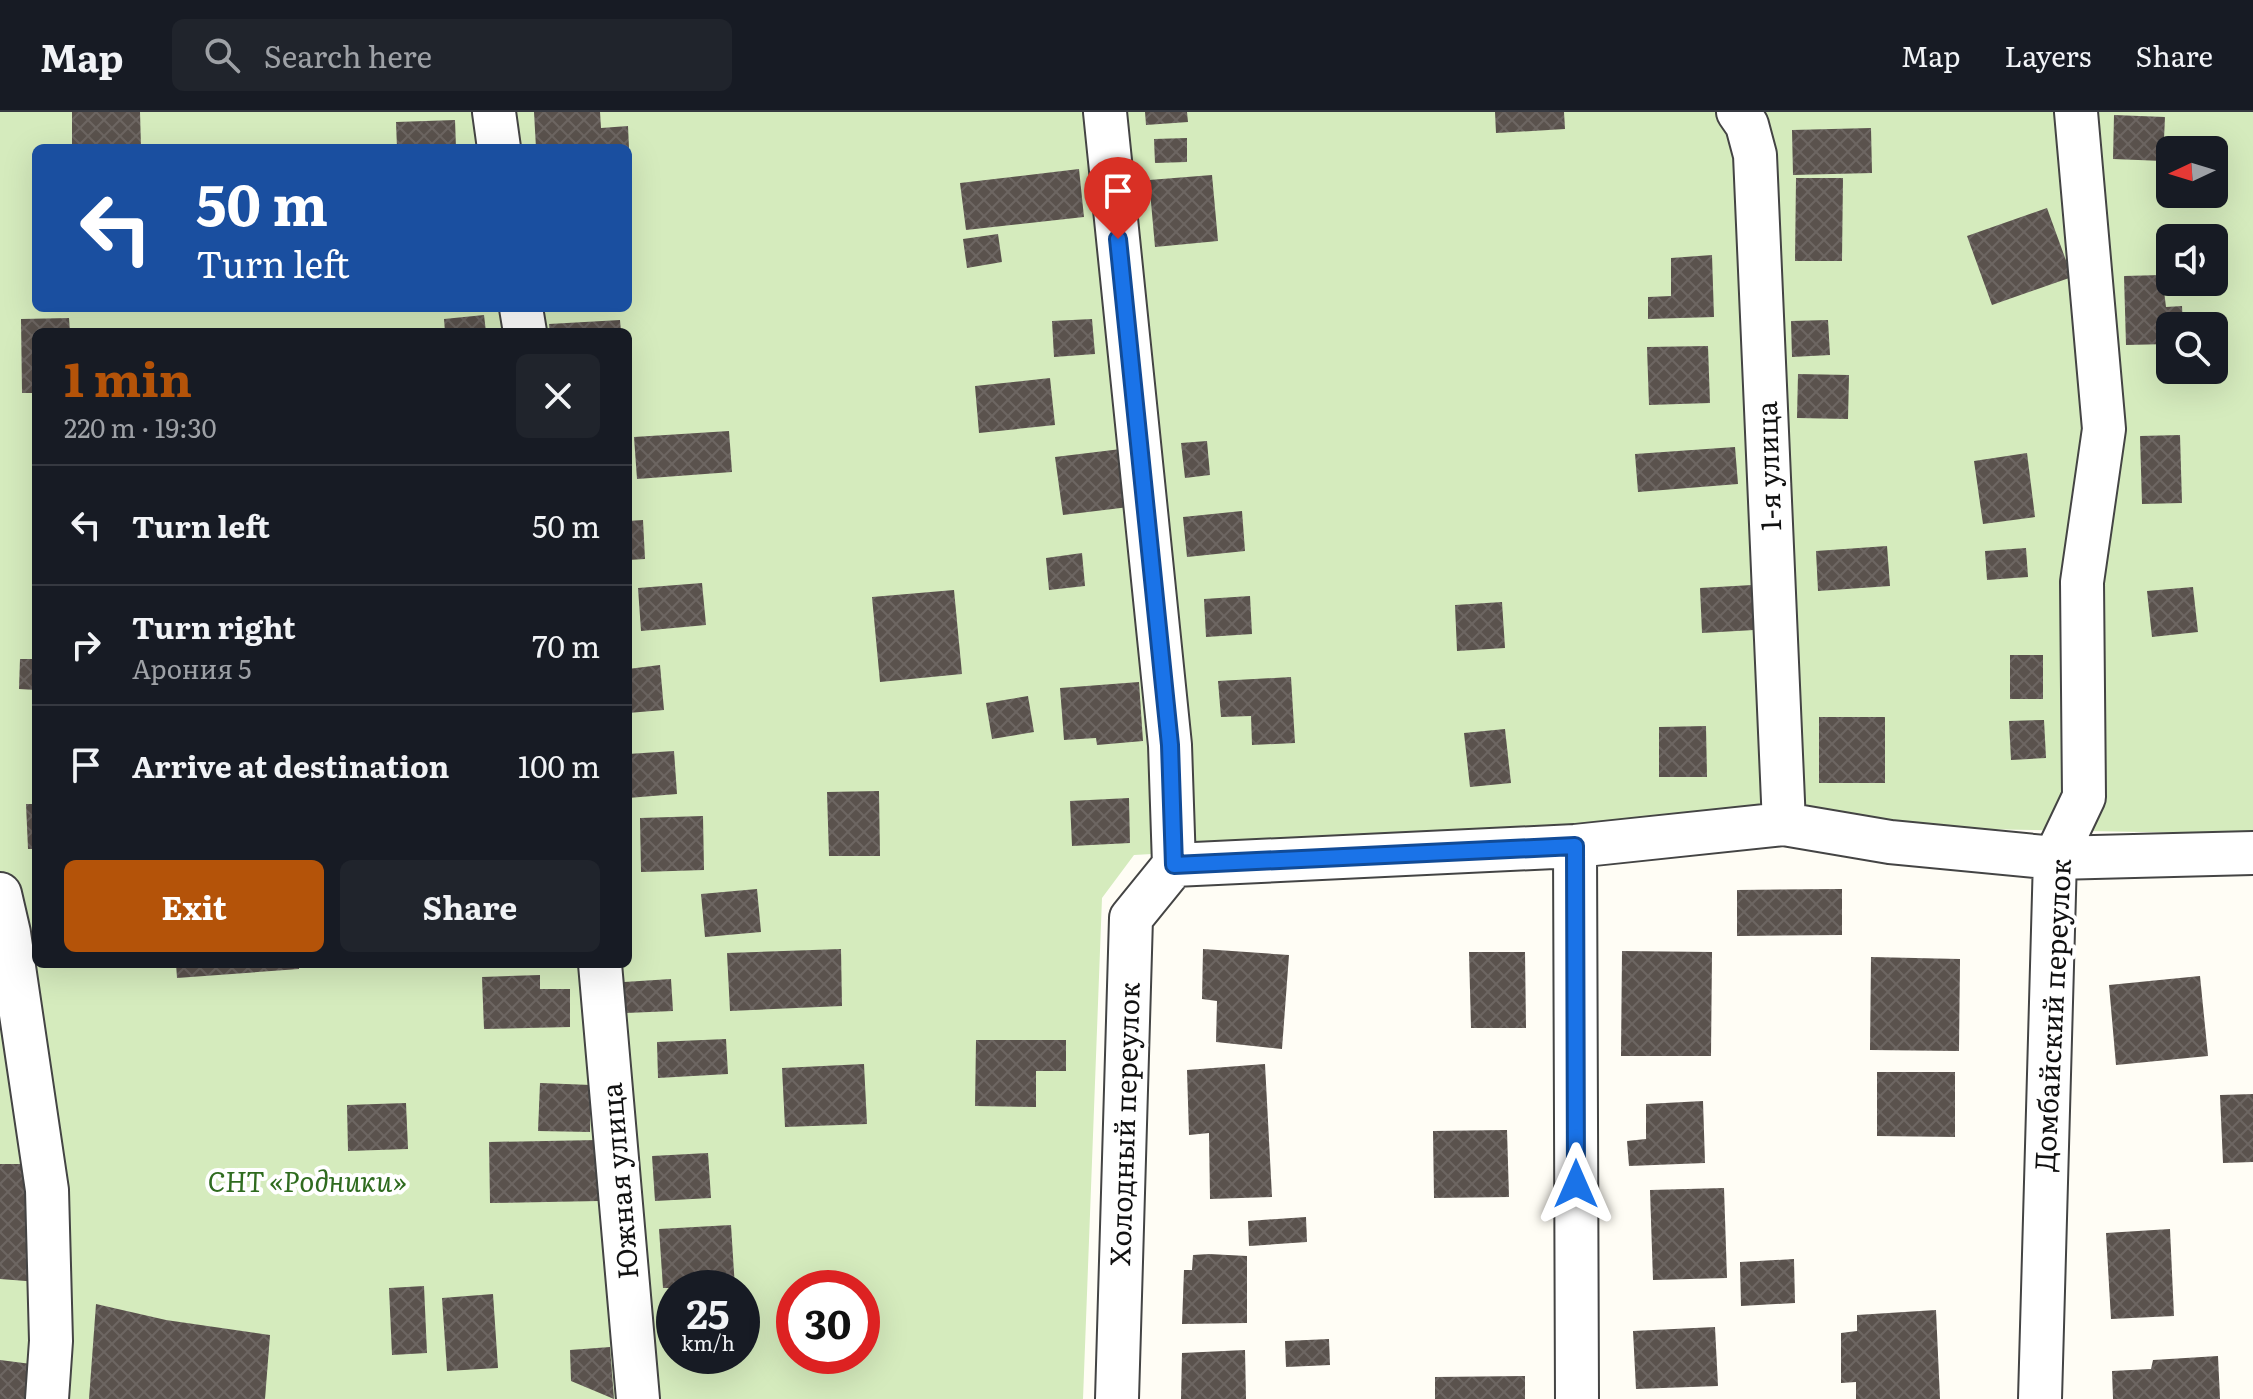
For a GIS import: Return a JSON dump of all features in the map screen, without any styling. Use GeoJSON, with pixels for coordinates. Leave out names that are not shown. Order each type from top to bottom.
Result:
{"type":"FeatureCollection","features":[{"type":"Feature","properties":{"kind":"street"},"geometry":{"type":"LineString","coordinates":[[494,112],[498,144]]}},
{"type":"Feature","properties":{"kind":"street"},"geometry":{"type":"LineString","coordinates":[[1105,112],[1170,745],[1174,865],[1575,846],[1784,824],[1890,842],[2055,858],[2253,853]]}},
{"type":"Feature","properties":{"kind":"street","name":"1-я улица"},"geometry":{"type":"LineString","coordinates":[[1738,112],[1747,125],[1755,155],[1784,824]]}},
{"type":"Feature","properties":{"kind":"street","name":"Домбайский переулок"},"geometry":{"type":"LineString","coordinates":[[2040,1399],[2055,858],[2084,797],[2082,582],[2104,429],[2076,112]]}},
{"type":"Feature","properties":{"kind":"street"},"geometry":{"type":"LineString","coordinates":[[1575,846],[1577,1399]]}},
{"type":"Feature","properties":{"kind":"street","name":"Холодный переулок"},"geometry":{"type":"LineString","coordinates":[[1117,1399],[1131,918],[1174,865]]}},
{"type":"Feature","properties":{"kind":"street"},"geometry":{"type":"LineString","coordinates":[[0,894],[9,933],[47,1190],[51,1341],[47,1399]]}},
{"type":"Feature","properties":{"kind":"street","name":"Южная улица"},"geometry":{"type":"LineString","coordinates":[[600,968],[638,1399]]}},
{"type":"Feature","properties":{"kind":"green space","name":"СНТ «Родники»"},"geometry":{"type":"Polygon","coordinates":[[[0,112],[2253,112],[2253,834],[1860,827],[1583,830],[1134,855],[1102,898],[1083,1399],[0,1399],[0,112]]]}},
{"type":"Feature","properties":{"kind":"building"},"geometry":{"type":"Polygon","coordinates":[[[72,112],[140,112],[141,144],[72,144],[72,112]]]}},
{"type":"Feature","properties":{"kind":"building"},"geometry":{"type":"Polygon","coordinates":[[[534,112],[600,112],[601,128],[628,126],[629,144],[536,144],[534,112]]]}},
{"type":"Feature","properties":{"kind":"building"},"geometry":{"type":"Polygon","coordinates":[[[1145,112],[1187,112],[1188,122],[1146,125],[1145,112]]]}},
{"type":"Feature","properties":{"kind":"building"},"geometry":{"type":"Polygon","coordinates":[[[1495,112],[1564,112],[1565,129],[1496,133],[1495,112]]]}},
{"type":"Feature","properties":{"kind":"building"},"geometry":{"type":"Polygon","coordinates":[[[2114,115],[2165,117],[2164,136],[2156,136],[2156,161],[2113,159],[2114,115]]]}},
{"type":"Feature","properties":{"kind":"building"},"geometry":{"type":"Polygon","coordinates":[[[455,120],[456,144],[397,144],[396,122],[455,120]]]}},
{"type":"Feature","properties":{"kind":"building"},"geometry":{"type":"Polygon","coordinates":[[[1871,128],[1872,173],[1793,175],[1792,130],[1871,128]]]}},
{"type":"Feature","properties":{"kind":"building"},"geometry":{"type":"Polygon","coordinates":[[[1187,138],[1187,162],[1155,163],[1154,139],[1187,138]]]}},
{"type":"Feature","properties":{"kind":"building"},"geometry":{"type":"Polygon","coordinates":[[[1079,169],[1084,217],[966,230],[960,183],[1079,169]]]}},
{"type":"Feature","properties":{"kind":"building"},"geometry":{"type":"Polygon","coordinates":[[[1212,175],[1218,241],[1155,247],[1149,180],[1212,175]]]}},
{"type":"Feature","properties":{"kind":"building"},"geometry":{"type":"Polygon","coordinates":[[[1796,178],[1843,178],[1842,261],[1795,261],[1796,178]]]}},
{"type":"Feature","properties":{"kind":"building"},"geometry":{"type":"Polygon","coordinates":[[[2047,208],[2072,277],[1992,305],[1967,236],[2047,208]]]}},
{"type":"Feature","properties":{"kind":"building"},"geometry":{"type":"Polygon","coordinates":[[[998,234],[1002,262],[967,268],[963,239],[998,234]]]}},
{"type":"Feature","properties":{"kind":"building"},"geometry":{"type":"Polygon","coordinates":[[[1712,255],[1714,317],[1648,319],[1648,297],[1671,296],[1671,258],[1712,255]]]}},
{"type":"Feature","properties":{"kind":"building"},"geometry":{"type":"Polygon","coordinates":[[[2156,275],[2156,296],[2165,296],[2166,307],[2182,306],[2182,312],[2156,312],[2156,344],[2126,345],[2124,276],[2156,275]]]}},
{"type":"Feature","properties":{"kind":"building"},"geometry":{"type":"Polygon","coordinates":[[[484,315],[486,328],[445,328],[444,319],[484,315]]]}},
{"type":"Feature","properties":{"kind":"building"},"geometry":{"type":"Polygon","coordinates":[[[69,318],[70,328],[32,328],[32,393],[22,393],[21,319],[69,318]]]}},
{"type":"Feature","properties":{"kind":"building"},"geometry":{"type":"Polygon","coordinates":[[[1092,319],[1095,354],[1054,357],[1052,321],[1092,319]]]}},
{"type":"Feature","properties":{"kind":"building"},"geometry":{"type":"Polygon","coordinates":[[[620,320],[621,328],[550,328],[549,324],[620,320]]]}},
{"type":"Feature","properties":{"kind":"building"},"geometry":{"type":"Polygon","coordinates":[[[1828,320],[1830,355],[1792,357],[1791,321],[1828,320]]]}},
{"type":"Feature","properties":{"kind":"building"},"geometry":{"type":"Polygon","coordinates":[[[1708,346],[1710,403],[1649,405],[1647,347],[1708,346]]]}},
{"type":"Feature","properties":{"kind":"building"},"geometry":{"type":"Polygon","coordinates":[[[1798,374],[1849,375],[1848,419],[1797,418],[1798,374]]]}},
{"type":"Feature","properties":{"kind":"building"},"geometry":{"type":"Polygon","coordinates":[[[1050,378],[1055,425],[979,433],[975,386],[1050,378]]]}},
{"type":"Feature","properties":{"kind":"building"},"geometry":{"type":"Polygon","coordinates":[[[729,431],[732,472],[637,479],[634,437],[729,431]]]}},
{"type":"Feature","properties":{"kind":"building"},"geometry":{"type":"Polygon","coordinates":[[[2180,435],[2182,503],[2142,504],[2140,436],[2180,435]]]}},
{"type":"Feature","properties":{"kind":"building"},"geometry":{"type":"Polygon","coordinates":[[[1207,441],[1210,475],[1185,478],[1181,443],[1207,441]]]}},
{"type":"Feature","properties":{"kind":"building"},"geometry":{"type":"Polygon","coordinates":[[[1735,447],[1738,484],[1638,492],[1635,454],[1735,447]]]}},
{"type":"Feature","properties":{"kind":"building"},"geometry":{"type":"Polygon","coordinates":[[[1121,449],[1129,507],[1063,515],[1055,457],[1121,449]]]}},
{"type":"Feature","properties":{"kind":"building"},"geometry":{"type":"Polygon","coordinates":[[[2027,453],[2035,517],[1983,524],[1974,461],[2027,453]]]}},
{"type":"Feature","properties":{"kind":"building"},"geometry":{"type":"Polygon","coordinates":[[[1242,511],[1245,551],[1187,557],[1183,517],[1242,511]]]}},
{"type":"Feature","properties":{"kind":"building"},"geometry":{"type":"Polygon","coordinates":[[[643,520],[645,559],[632,560],[632,521],[643,520]]]}},
{"type":"Feature","properties":{"kind":"building"},"geometry":{"type":"Polygon","coordinates":[[[1887,546],[1890,586],[1818,591],[1816,551],[1887,546]]]}},
{"type":"Feature","properties":{"kind":"building"},"geometry":{"type":"Polygon","coordinates":[[[2026,548],[2028,577],[1987,580],[1985,551],[2026,548]]]}},
{"type":"Feature","properties":{"kind":"building"},"geometry":{"type":"Polygon","coordinates":[[[1082,553],[1085,586],[1049,590],[1046,558],[1082,553]]]}},
{"type":"Feature","properties":{"kind":"building"},"geometry":{"type":"Polygon","coordinates":[[[702,583],[706,625],[641,631],[638,588],[702,583]]]}},
{"type":"Feature","properties":{"kind":"building"},"geometry":{"type":"Polygon","coordinates":[[[1752,585],[1754,630],[1702,633],[1700,588],[1752,585]]]}},
{"type":"Feature","properties":{"kind":"building"},"geometry":{"type":"Polygon","coordinates":[[[2193,587],[2198,632],[2152,637],[2147,591],[2193,587]]]}},
{"type":"Feature","properties":{"kind":"building"},"geometry":{"type":"Polygon","coordinates":[[[954,590],[962,674],[880,682],[872,597],[954,590]]]}},
{"type":"Feature","properties":{"kind":"building"},"geometry":{"type":"Polygon","coordinates":[[[1250,596],[1252,634],[1206,637],[1204,599],[1250,596]]]}},
{"type":"Feature","properties":{"kind":"building"},"geometry":{"type":"Polygon","coordinates":[[[1502,602],[1505,648],[1457,651],[1455,605],[1502,602]]]}},
{"type":"Feature","properties":{"kind":"building"},"geometry":{"type":"Polygon","coordinates":[[[2010,655],[2043,655],[2043,699],[2010,699],[2010,655]]]}},
{"type":"Feature","properties":{"kind":"building"},"geometry":{"type":"Polygon","coordinates":[[[20,659],[32,659],[32,690],[19,689],[20,659]]]}},
{"type":"Feature","properties":{"kind":"building"},"geometry":{"type":"Polygon","coordinates":[[[660,665],[664,710],[632,713],[632,668],[660,665]]]}},
{"type":"Feature","properties":{"kind":"building"},"geometry":{"type":"Polygon","coordinates":[[[1291,677],[1295,743],[1252,745],[1251,716],[1221,717],[1218,681],[1291,677]]]}},
{"type":"Feature","properties":{"kind":"building"},"geometry":{"type":"Polygon","coordinates":[[[1139,682],[1143,741],[1097,745],[1096,738],[1064,740],[1060,688],[1139,682]]]}},
{"type":"Feature","properties":{"kind":"building"},"geometry":{"type":"Polygon","coordinates":[[[1028,696],[1034,732],[992,739],[986,703],[1028,696]]]}},
{"type":"Feature","properties":{"kind":"building"},"geometry":{"type":"Polygon","coordinates":[[[1819,717],[1885,717],[1885,783],[1819,783],[1819,717]]]}},
{"type":"Feature","properties":{"kind":"building"},"geometry":{"type":"Polygon","coordinates":[[[2044,720],[2046,758],[2011,760],[2009,721],[2044,720]]]}},
{"type":"Feature","properties":{"kind":"building"},"geometry":{"type":"Polygon","coordinates":[[[1706,726],[1707,777],[1659,777],[1659,727],[1706,726]]]}},
{"type":"Feature","properties":{"kind":"building"},"geometry":{"type":"Polygon","coordinates":[[[1505,729],[1511,783],[1470,787],[1464,733],[1505,729]]]}},
{"type":"Feature","properties":{"kind":"building"},"geometry":{"type":"Polygon","coordinates":[[[674,751],[677,794],[632,798],[632,754],[674,751]]]}},
{"type":"Feature","properties":{"kind":"building"},"geometry":{"type":"Polygon","coordinates":[[[879,791],[880,856],[829,856],[827,792],[879,791]]]}},
{"type":"Feature","properties":{"kind":"building"},"geometry":{"type":"Polygon","coordinates":[[[1129,798],[1130,843],[1072,846],[1070,801],[1129,798]]]}},
{"type":"Feature","properties":{"kind":"building"},"geometry":{"type":"Polygon","coordinates":[[[26,804],[32,804],[32,849],[28,849],[26,804]]]}},
{"type":"Feature","properties":{"kind":"building"},"geometry":{"type":"Polygon","coordinates":[[[703,816],[704,870],[641,872],[640,818],[703,816]]]}},
{"type":"Feature","properties":{"kind":"building"},"geometry":{"type":"Polygon","coordinates":[[[757,889],[761,932],[705,937],[701,894],[757,889]]]}},
{"type":"Feature","properties":{"kind":"building"},"geometry":{"type":"Polygon","coordinates":[[[1842,889],[1842,935],[1737,936],[1737,890],[1842,889]]]}},
{"type":"Feature","properties":{"kind":"building"},"geometry":{"type":"Polygon","coordinates":[[[841,949],[842,1006],[730,1011],[727,953],[841,949]]]}},
{"type":"Feature","properties":{"kind":"building"},"geometry":{"type":"Polygon","coordinates":[[[1203,949],[1289,955],[1282,1049],[1216,1042],[1217,1001],[1202,999],[1203,949]]]}},
{"type":"Feature","properties":{"kind":"building"},"geometry":{"type":"Polygon","coordinates":[[[1622,951],[1712,952],[1711,1056],[1621,1056],[1622,951]]]}},
{"type":"Feature","properties":{"kind":"building"},"geometry":{"type":"Polygon","coordinates":[[[1469,952],[1525,952],[1526,1028],[1471,1028],[1469,952]]]}},
{"type":"Feature","properties":{"kind":"building"},"geometry":{"type":"Polygon","coordinates":[[[1871,957],[1960,959],[1959,1051],[1870,1050],[1871,957]]]}},
{"type":"Feature","properties":{"kind":"building"},"geometry":{"type":"Polygon","coordinates":[[[176,968],[299,968],[299,969],[177,978],[176,968]]]}},
{"type":"Feature","properties":{"kind":"building"},"geometry":{"type":"Polygon","coordinates":[[[540,975],[540,989],[570,989],[570,1027],[484,1029],[482,977],[540,975]]]}},
{"type":"Feature","properties":{"kind":"building"},"geometry":{"type":"Polygon","coordinates":[[[2200,976],[2208,1056],[2116,1065],[2109,985],[2200,976]]]}},
{"type":"Feature","properties":{"kind":"building"},"geometry":{"type":"Polygon","coordinates":[[[671,979],[673,1011],[626,1013],[624,982],[671,979]]]}},
{"type":"Feature","properties":{"kind":"building"},"geometry":{"type":"Polygon","coordinates":[[[726,1039],[728,1074],[658,1078],[657,1042],[726,1039]]]}},
{"type":"Feature","properties":{"kind":"building"},"geometry":{"type":"Polygon","coordinates":[[[976,1040],[1066,1040],[1066,1071],[1036,1071],[1036,1107],[975,1106],[976,1040]]]}},
{"type":"Feature","properties":{"kind":"building"},"geometry":{"type":"Polygon","coordinates":[[[864,1064],[867,1124],[785,1127],[782,1068],[864,1064]]]}},
{"type":"Feature","properties":{"kind":"building"},"geometry":{"type":"Polygon","coordinates":[[[1265,1064],[1272,1197],[1210,1199],[1209,1133],[1189,1135],[1187,1070],[1265,1064]]]}},
{"type":"Feature","properties":{"kind":"building"},"geometry":{"type":"Polygon","coordinates":[[[1877,1072],[1955,1072],[1955,1137],[1877,1136],[1877,1072]]]}},
{"type":"Feature","properties":{"kind":"building"},"geometry":{"type":"Polygon","coordinates":[[[540,1083],[591,1085],[590,1132],[538,1131],[540,1083]]]}},
{"type":"Feature","properties":{"kind":"building"},"geometry":{"type":"Polygon","coordinates":[[[2253,1094],[2253,1162],[2223,1163],[2220,1095],[2253,1094]]]}},
{"type":"Feature","properties":{"kind":"building"},"geometry":{"type":"Polygon","coordinates":[[[1703,1101],[1705,1163],[1629,1166],[1627,1141],[1646,1139],[1646,1104],[1703,1101]]]}},
{"type":"Feature","properties":{"kind":"building"},"geometry":{"type":"Polygon","coordinates":[[[406,1103],[408,1149],[348,1151],[347,1105],[406,1103]]]}},
{"type":"Feature","properties":{"kind":"building"},"geometry":{"type":"Polygon","coordinates":[[[1507,1130],[1509,1197],[1434,1198],[1433,1131],[1507,1130]]]}},
{"type":"Feature","properties":{"kind":"building"},"geometry":{"type":"Polygon","coordinates":[[[598,1140],[599,1201],[490,1203],[489,1142],[598,1140]]]}},
{"type":"Feature","properties":{"kind":"building"},"geometry":{"type":"Polygon","coordinates":[[[708,1153],[711,1198],[655,1201],[652,1156],[708,1153]]]}},
{"type":"Feature","properties":{"kind":"building"},"geometry":{"type":"Polygon","coordinates":[[[0,1164],[27,1164],[39,1282],[0,1279],[0,1164]]]}},
{"type":"Feature","properties":{"kind":"building"},"geometry":{"type":"Polygon","coordinates":[[[1724,1188],[1727,1278],[1653,1280],[1650,1190],[1724,1188]]]}},
{"type":"Feature","properties":{"kind":"building"},"geometry":{"type":"Polygon","coordinates":[[[1306,1217],[1307,1242],[1249,1246],[1248,1221],[1306,1217]]]}},
{"type":"Feature","properties":{"kind":"building"},"geometry":{"type":"Polygon","coordinates":[[[731,1225],[734,1270],[662,1270],[659,1229],[731,1225]]]}},
{"type":"Feature","properties":{"kind":"building"},"geometry":{"type":"Polygon","coordinates":[[[2170,1229],[2174,1316],[2111,1319],[2106,1233],[2170,1229]]]}},
{"type":"Feature","properties":{"kind":"building"},"geometry":{"type":"Polygon","coordinates":[[[1193,1255],[1247,1256],[1247,1323],[1182,1324],[1184,1270],[1192,1270],[1193,1255]]]}},
{"type":"Feature","properties":{"kind":"building"},"geometry":{"type":"Polygon","coordinates":[[[1794,1259],[1795,1303],[1741,1306],[1740,1262],[1794,1259]]]}},
{"type":"Feature","properties":{"kind":"building"},"geometry":{"type":"Polygon","coordinates":[[[424,1286],[427,1353],[392,1355],[389,1288],[424,1286]]]}},
{"type":"Feature","properties":{"kind":"building"},"geometry":{"type":"Polygon","coordinates":[[[493,1294],[498,1368],[447,1371],[442,1298],[493,1294]]]}},
{"type":"Feature","properties":{"kind":"building"},"geometry":{"type":"Polygon","coordinates":[[[96,1304],[166,1320],[270,1335],[265,1399],[89,1399],[96,1304]]]}},
{"type":"Feature","properties":{"kind":"building"},"geometry":{"type":"Polygon","coordinates":[[[1936,1310],[1940,1399],[1856,1399],[1856,1382],[1841,1383],[1841,1333],[1857,1331],[1857,1315],[1936,1310]]]}},
{"type":"Feature","properties":{"kind":"building"},"geometry":{"type":"Polygon","coordinates":[[[1715,1327],[1718,1386],[1636,1389],[1633,1331],[1715,1327]]]}},
{"type":"Feature","properties":{"kind":"building"},"geometry":{"type":"Polygon","coordinates":[[[1329,1339],[1330,1365],[1286,1367],[1285,1341],[1329,1339]]]}},
{"type":"Feature","properties":{"kind":"building"},"geometry":{"type":"Polygon","coordinates":[[[610,1347],[614,1399],[571,1381],[570,1350],[610,1347]]]}},
{"type":"Feature","properties":{"kind":"building"},"geometry":{"type":"Polygon","coordinates":[[[1245,1350],[1246,1399],[1181,1399],[1182,1353],[1245,1350]]]}},
{"type":"Feature","properties":{"kind":"building"},"geometry":{"type":"Polygon","coordinates":[[[2218,1356],[2220,1399],[2113,1399],[2112,1371],[2151,1369],[2153,1360],[2218,1356]]]}},
{"type":"Feature","properties":{"kind":"building"},"geometry":{"type":"Polygon","coordinates":[[[0,1360],[39,1365],[33,1399],[0,1399],[0,1360]]]}},
{"type":"Feature","properties":{"kind":"building"},"geometry":{"type":"Polygon","coordinates":[[[1525,1376],[1525,1399],[1435,1399],[1435,1377],[1525,1376]]]}},
{"type":"Feature","properties":{"kind":"route"},"geometry":{"type":"LineString","coordinates":[[1118,239],[1170,745],[1174,865],[1575,846],[1576,1184]]}}]}
